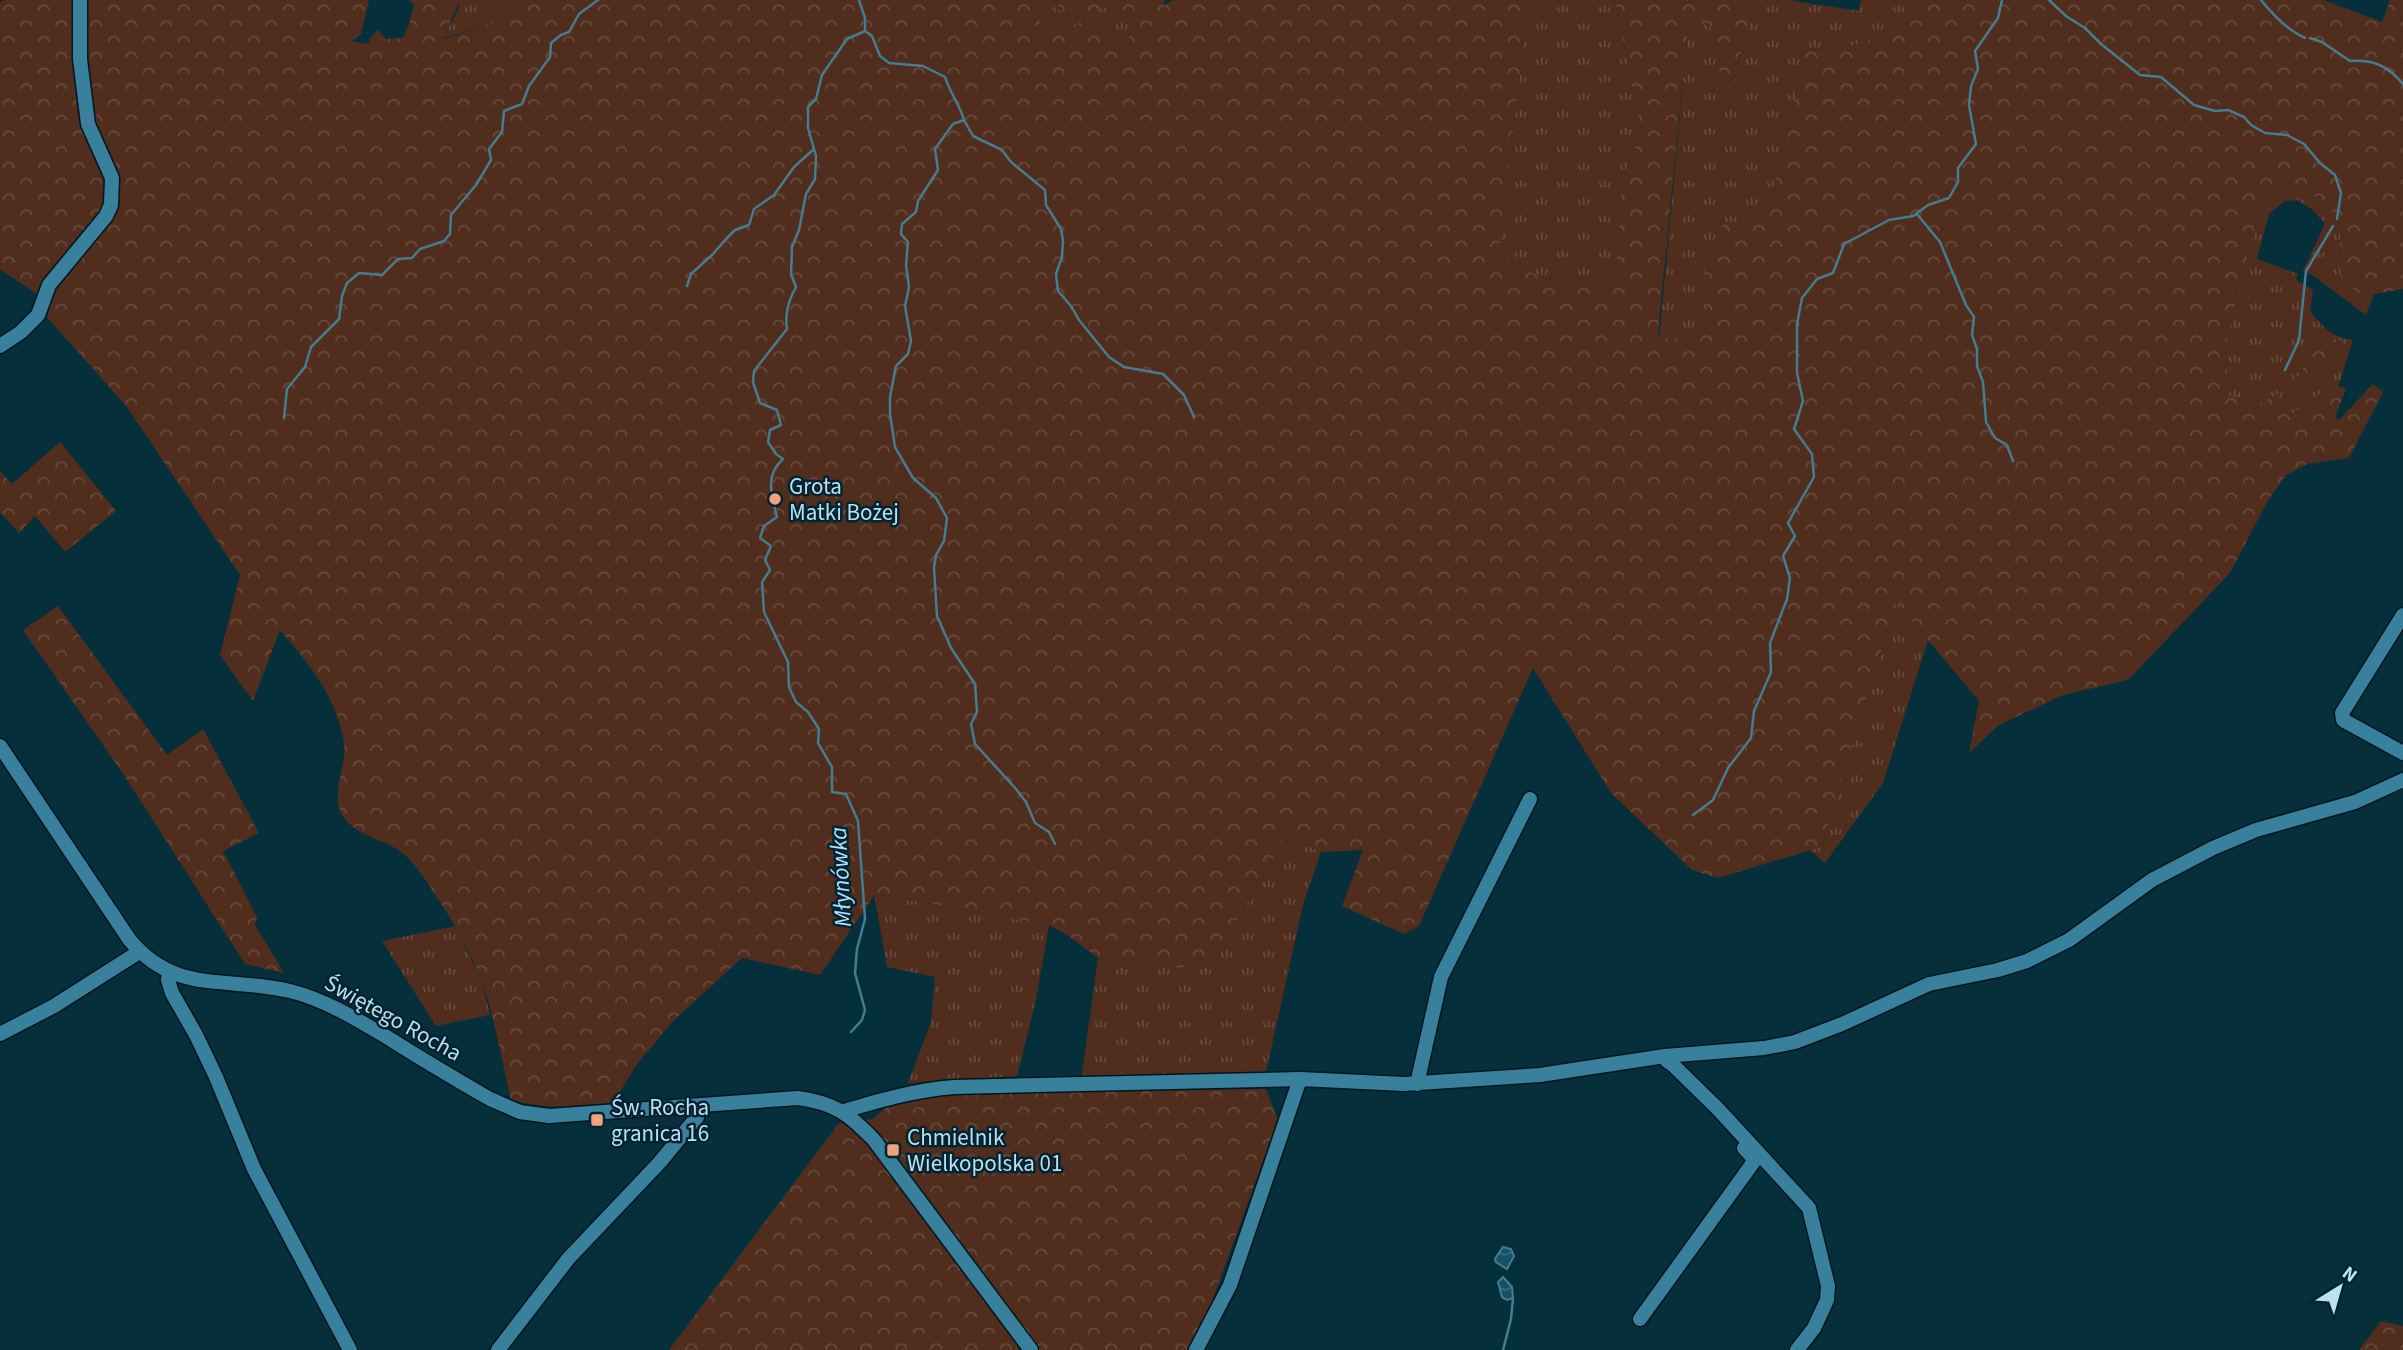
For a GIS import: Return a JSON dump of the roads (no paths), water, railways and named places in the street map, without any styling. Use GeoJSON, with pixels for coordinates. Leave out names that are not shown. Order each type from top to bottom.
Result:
{"type":"FeatureCollection","features":[{"type":"Feature","properties":{"kind":"street"},"geometry":{"type":"LineString","coordinates":[[0,346],[21,332],[38,315],[49,285],[106,216],[111,205],[112,178],[88,124],[82,85],[80,0]]}},
{"type":"Feature","properties":{"kind":"street"},"geometry":{"type":"LineString","coordinates":[[2403,615],[2342,713],[2343,720],[2354,728],[2403,753]]}},
{"type":"Feature","properties":{"kind":"street","name":"Świętego Rocha"},"geometry":{"type":"LineString","coordinates":[[0,746],[139,952],[169,973],[281,990],[314,1000],[347,1014],[490,1100],[520,1112],[549,1116],[798,1098],[830,1104],[844,1111]]}},
{"type":"Feature","properties":{"kind":"street"},"geometry":{"type":"LineString","coordinates":[[1031,1350],[874,1140],[844,1111],[876,1100],[954,1087],[1300,1079],[1417,1084],[1540,1074],[1795,1042],[1843,1024],[1929,984],[1998,970],[2027,961],[2068,940],[2152,880],[2213,848],[2256,830],[2355,802],[2403,780]]}},
{"type":"Feature","properties":{"kind":"street"},"geometry":{"type":"LineString","coordinates":[[1417,1084],[1441,977],[1530,799]]}},
{"type":"Feature","properties":{"kind":"street"},"geometry":{"type":"LineString","coordinates":[[0,1034],[72,995],[139,952]]}},
{"type":"Feature","properties":{"kind":"street"},"geometry":{"type":"LineString","coordinates":[[169,973],[172,993],[216,1077],[254,1169],[350,1350]]}},
{"type":"Feature","properties":{"kind":"street"},"geometry":{"type":"LineString","coordinates":[[1640,1319],[1755,1160],[1668,1066],[1666,1059]]}},
{"type":"Feature","properties":{"kind":"street"},"geometry":{"type":"LineString","coordinates":[[1666,1059],[1718,1109],[1809,1208],[1828,1286],[1827,1300],[1814,1328],[1797,1350]]}},
{"type":"Feature","properties":{"kind":"street"},"geometry":{"type":"LineString","coordinates":[[1196,1350],[1230,1285],[1300,1079]]}},
{"type":"Feature","properties":{"kind":"street"},"geometry":{"type":"LineString","coordinates":[[498,1350],[568,1259],[660,1162],[697,1117],[700,1105]]}},
{"type":"Feature","properties":{"kind":"water"},"geometry":{"type":"Polygon","coordinates":[[[1503,1247],[1511,1249],[1514,1256],[1507,1269],[1495,1259],[1503,1247]]]}},
{"type":"Feature","properties":{"kind":"water"},"geometry":{"type":"Polygon","coordinates":[[[1503,1277],[1512,1287],[1513,1298],[1507,1300],[1502,1297],[1498,1282],[1503,1277]]]}},
{"type":"Feature","properties":{"kind":"waterway"},"geometry":{"type":"LineString","coordinates":[[284,418],[287,389],[305,367],[311,347],[339,319],[347,283],[359,273],[382,275],[398,259],[412,258],[420,249],[444,241],[450,234],[451,215],[476,185],[491,160],[489,149],[502,132],[504,111],[522,104],[529,86],[550,57],[551,43],[569,32],[579,14],[598,0]]}},
{"type":"Feature","properties":{"kind":"waterway","name":"Młynówka"},"geometry":{"type":"LineString","coordinates":[[851,1032],[862,1020],[865,1010],[855,973],[857,949],[865,919],[858,821],[846,794],[832,792],[832,767],[818,743],[819,729],[808,712],[796,702],[789,687],[788,662],[764,612],[762,582],[770,570],[765,560],[771,546],[760,538],[764,526],[777,517],[771,479],[783,459],[768,442],[770,430],[781,425],[777,410],[760,403],[753,382],[754,371],[787,329],[788,308],[796,287],[791,274],[792,247],[799,230],[806,194],[815,179],[816,156],[808,128],[808,107],[816,99],[822,75],[847,39],[865,31],[865,18],[859,0]]}},
{"type":"Feature","properties":{"kind":"waterway"},"geometry":{"type":"LineString","coordinates":[[1693,815],[1713,800],[1728,768],[1751,738],[1754,711],[1771,672],[1770,643],[1787,599],[1790,578],[1783,556],[1795,536],[1788,523],[1814,477],[1812,454],[1794,429],[1803,401],[1797,373],[1797,324],[1802,298],[1817,279],[1833,273],[1844,244],[1889,220],[1913,216],[1928,205],[1949,198],[1958,182],[1958,168],[1976,144],[1969,105],[1971,86],[1978,69],[1975,51],[1998,18],[2002,0]]}},
{"type":"Feature","properties":{"kind":"waterway"},"geometry":{"type":"LineString","coordinates":[[2049,0],[2140,75],[2161,77],[2194,105],[2215,111],[2228,110],[2244,117],[2251,125],[2265,133],[2287,135],[2304,144],[2320,163],[2335,175],[2341,193],[2337,219]]}},
{"type":"Feature","properties":{"kind":"waterway"},"geometry":{"type":"LineString","coordinates":[[2261,0],[2281,22],[2305,38]]}},
{"type":"Feature","properties":{"kind":"waterway"},"geometry":{"type":"LineString","coordinates":[[865,31],[872,36],[880,56],[889,63],[923,66],[945,77],[964,120],[953,124],[935,149],[938,170],[918,201],[916,212],[902,224],[901,234],[908,242],[906,265],[909,287],[905,306],[911,341],[908,354],[896,366],[890,397],[890,414],[895,447],[913,478],[936,498],[947,518],[944,541],[936,555],[934,567],[937,616],[951,648],[975,684],[977,712],[971,724],[975,744],[1016,789],[1026,802],[1035,823],[1049,832],[1055,844]]}},
{"type":"Feature","properties":{"kind":"waterway"},"geometry":{"type":"LineString","coordinates":[[2310,38],[2322,42],[2350,61],[2366,61],[2380,65],[2403,84]]}},
{"type":"Feature","properties":{"kind":"waterway"},"geometry":{"type":"LineString","coordinates":[[964,120],[973,136],[1002,150],[1011,162],[1045,190],[1046,205],[1061,229],[1063,241],[1062,257],[1056,274],[1058,291],[1079,320],[1109,357],[1124,367],[1163,374],[1184,395],[1194,417]]}},
{"type":"Feature","properties":{"kind":"waterway"},"geometry":{"type":"LineString","coordinates":[[687,286],[691,274],[735,230],[749,225],[754,209],[774,195],[794,167],[814,149]]}},
{"type":"Feature","properties":{"kind":"waterway"},"geometry":{"type":"LineString","coordinates":[[1917,214],[1940,242],[1966,305],[1974,317],[1972,335],[1977,349],[1977,366],[1983,382],[1986,422],[1995,438],[2007,445],[2013,461]]}},
{"type":"Feature","properties":{"kind":"waterway"},"geometry":{"type":"LineString","coordinates":[[2285,370],[2299,340],[2306,271],[2333,226]]}},
{"type":"Feature","properties":{"kind":"waterway"},"geometry":{"type":"LineString","coordinates":[[1503,1350],[1513,1298]]}},
{"type":"Feature","properties":{"kind":"place","name":"Grota Matki Bożej"},"geometry":{"type":"Point","coordinates":[775,499]}},
{"type":"Feature","properties":{"kind":"place","name":"Św. Rocha granica 16"},"geometry":{"type":"Point","coordinates":[597,1120]}},
{"type":"Feature","properties":{"kind":"place","name":"Chmielnik Wielkopolska 01"},"geometry":{"type":"Point","coordinates":[893,1150]}}]}
